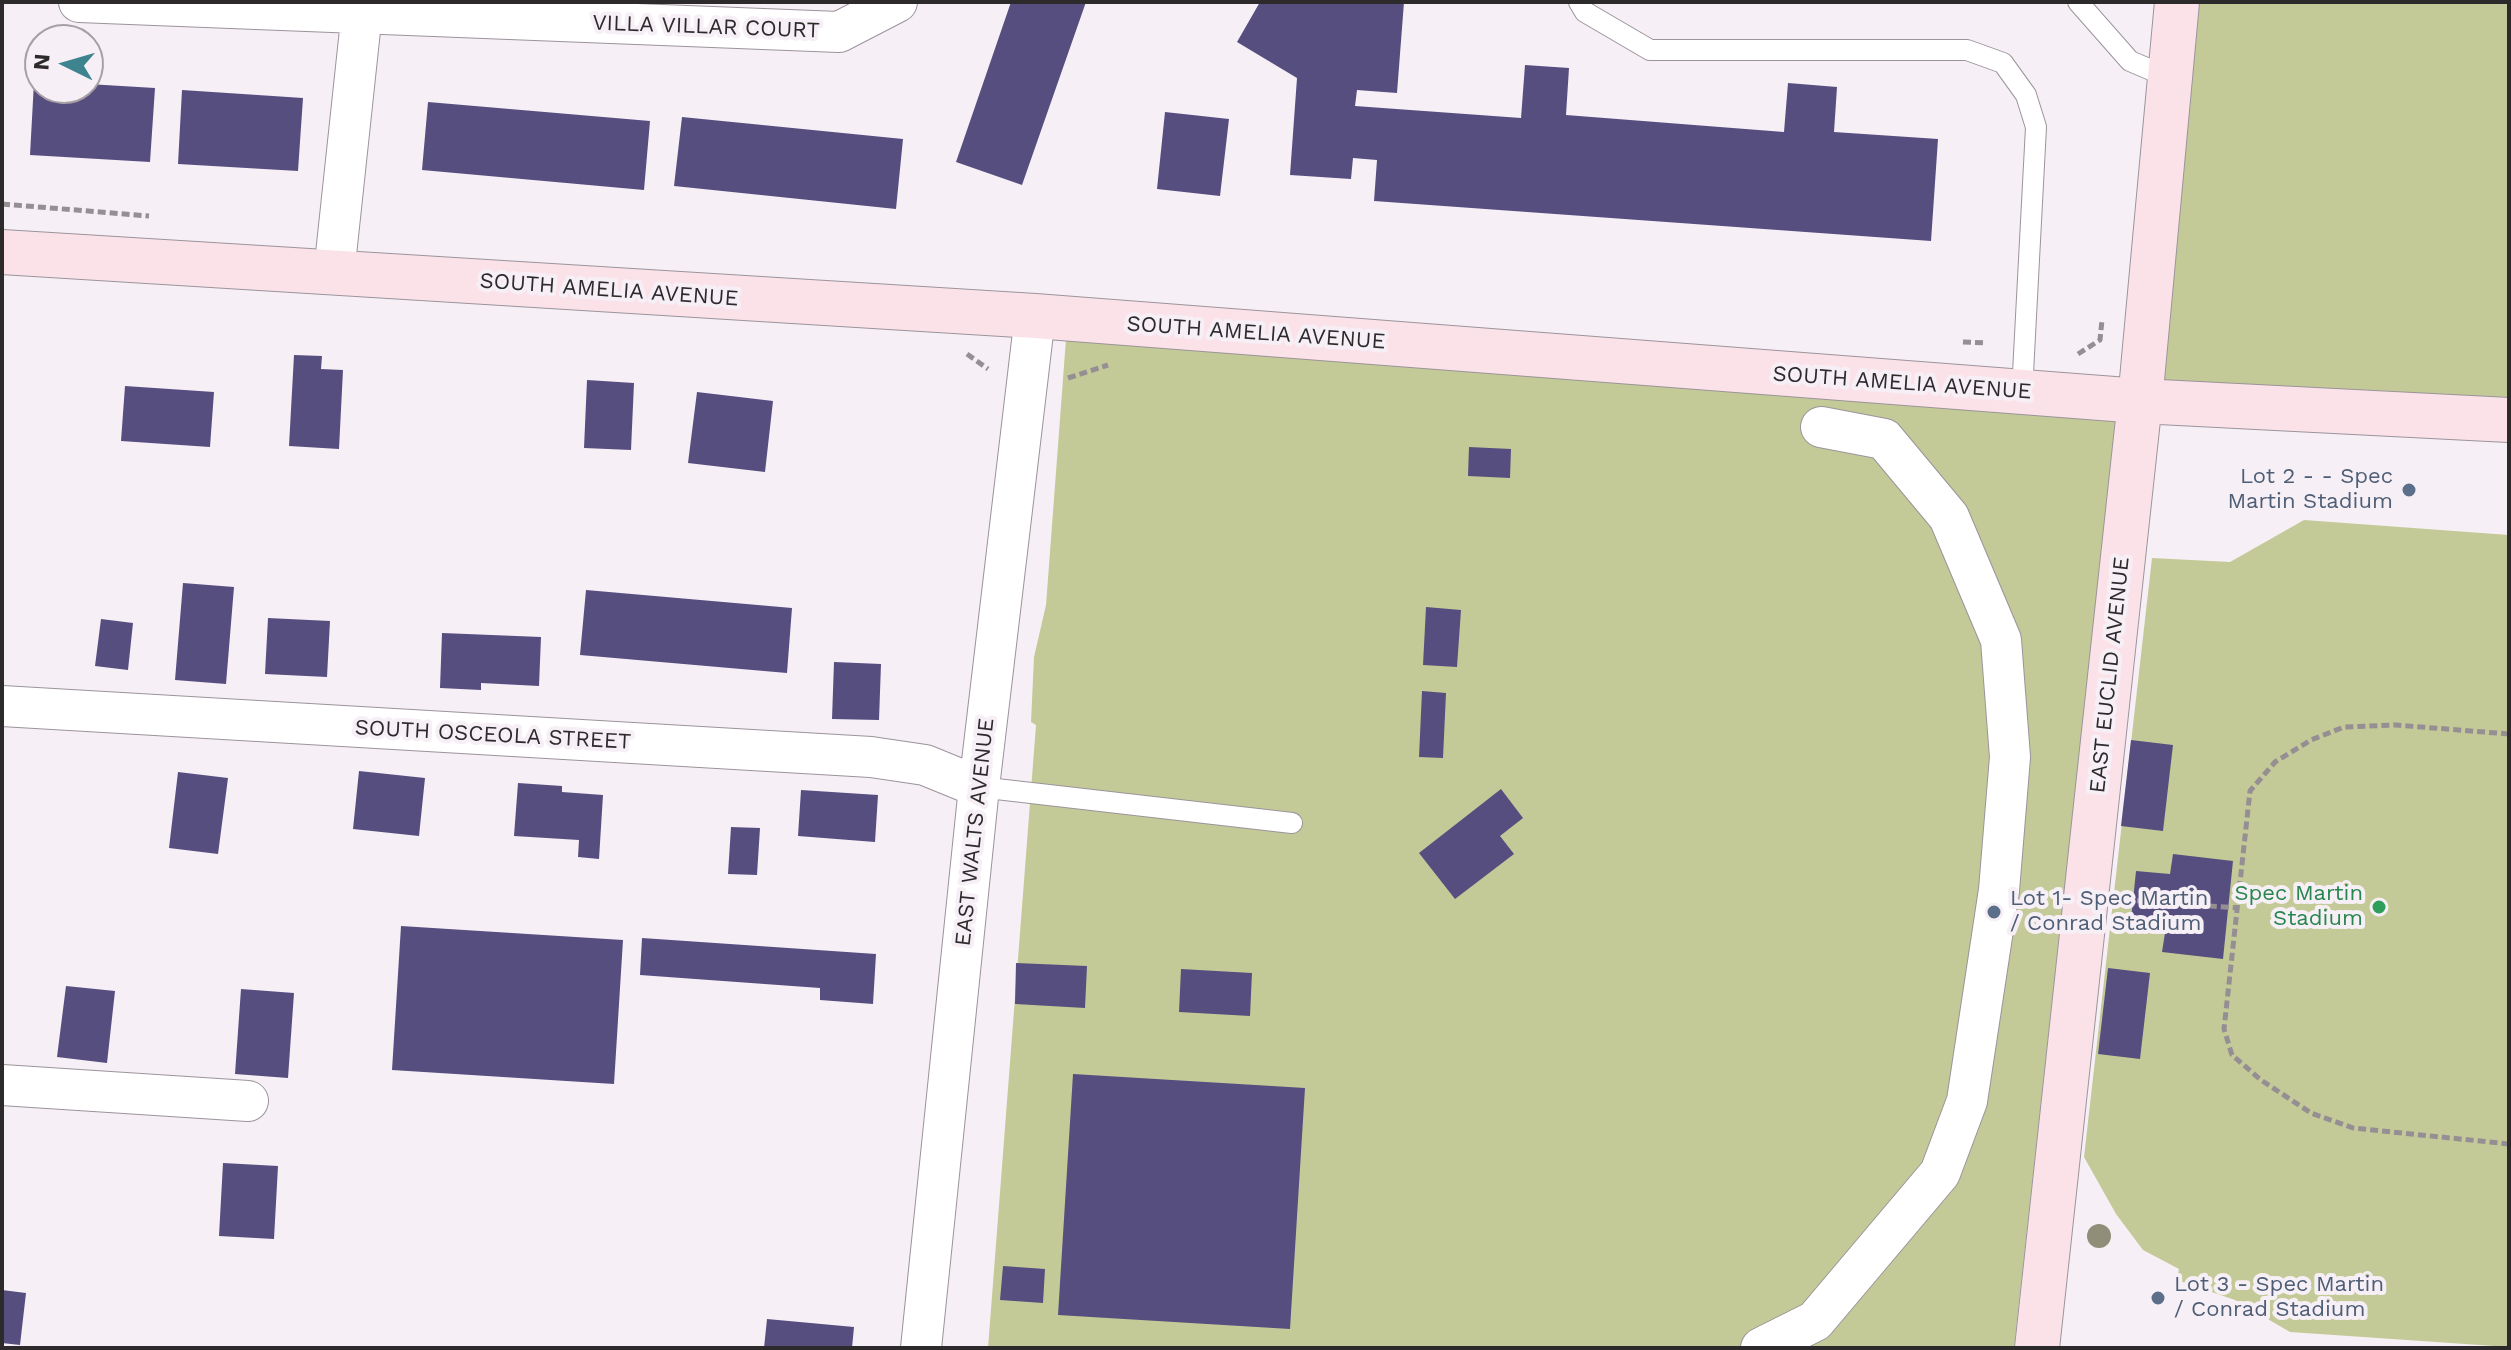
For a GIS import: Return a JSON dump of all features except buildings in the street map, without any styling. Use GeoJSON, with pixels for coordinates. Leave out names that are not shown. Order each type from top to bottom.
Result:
{"type":"FeatureCollection","features":[{"type":"Feature","properties":{"kind":"main road","name":"EAST EUCLID AVENUE"},"geometry":{"type":"LineString","coordinates":[[2037,1348],[2140,401],[2177,2]]}},
{"type":"Feature","properties":{"kind":"main road","name":"SOUTH AMELIA AVENUE"},"geometry":{"type":"LineString","coordinates":[[2,252],[1035,316],[2140,401],[2509,420]]}},
{"type":"Feature","properties":{"kind":"street","name":"VILLA VILLAR COURT"},"geometry":{"type":"LineString","coordinates":[[79,2],[363,8],[839,32],[897,2]]}},
{"type":"Feature","properties":{"kind":"street"},"geometry":{"type":"LineString","coordinates":[[334,273],[363,8]]}},
{"type":"Feature","properties":{"kind":"street","name":"EAST WALTS AVENUE"},"geometry":{"type":"LineString","coordinates":[[921,1348],[979,787],[1035,316]]}},
{"type":"Feature","properties":{"kind":"street"},"geometry":{"type":"LineString","coordinates":[[1761,1348],[1815,1321],[1940,1173],[1967,1101],[1999,890],[2010,757],[2001,640],[1949,517],[1884,439],[1821,427]]}},
{"type":"Feature","properties":{"kind":"street","name":"SOUTH OSCEOLA STREET"},"geometry":{"type":"LineString","coordinates":[[2,706],[871,757],[925,765],[979,787]]}},
{"type":"Feature","properties":{"kind":"street"},"geometry":{"type":"LineString","coordinates":[[2,1085],[248,1101]]}},
{"type":"Feature","properties":{"kind":"lane"},"geometry":{"type":"LineString","coordinates":[[1579,2],[1585,12],[1650,50],[1967,50],[2003,63],[2026,95],[2036,127],[2022,392]]}},
{"type":"Feature","properties":{"kind":"lane"},"geometry":{"type":"LineString","coordinates":[[2078,2],[2130,61],[2170,78]]}},
{"type":"Feature","properties":{"kind":"lane"},"geometry":{"type":"LineString","coordinates":[[979,787],[1292,823]]}},
{"type":"Feature","properties":{"kind":"path"},"geometry":{"type":"LineString","coordinates":[[2070,352],[2078,354],[2100,340]]}},
{"type":"Feature","properties":{"kind":"path"},"geometry":{"type":"LineString","coordinates":[[2509,734],[2396,725],[2344,727],[2311,740],[2275,762],[2250,791],[2224,1029],[2232,1055],[2261,1080],[2311,1113],[2353,1128],[2509,1144]]}},
{"type":"Feature","properties":{"kind":"green space"},"geometry":{"type":"Polygon","coordinates":[[[2199,2],[2509,2],[2509,400],[2164,382],[2199,2]]]}},
{"type":"Feature","properties":{"kind":"green space"},"geometry":{"type":"Polygon","coordinates":[[[1066,339],[2116,419],[2014,1348],[988,1348],[1036,725],[1031,722],[1034,657],[1046,605],[1066,339]]]}},
{"type":"Feature","properties":{"kind":"green space","name":"Spec Martin Stadium"},"geometry":{"type":"Polygon","coordinates":[[[2304,520],[2509,535],[2509,1347],[2290,1332],[2235,1300],[2177,1280],[2179,1269],[2143,1250],[2116,1214],[2084,1157],[2152,558],[2230,562],[2304,520]]]}},
{"type":"Feature","properties":{"kind":"place","name":"Lot 2 - - Spec Martin Stadium"},"geometry":{"type":"Point","coordinates":[2409,490]}},
{"type":"Feature","properties":{"kind":"place","name":"Spec Martin Stadium"},"geometry":{"type":"Point","coordinates":[2379,907]}},
{"type":"Feature","properties":{"kind":"place","name":"Lot 1- Spec Martin / Conrad Stadium"},"geometry":{"type":"Point","coordinates":[1994,912]}},
{"type":"Feature","properties":{"kind":"place","name":"Lot 3 - Spec Martin / Conrad Stadium"},"geometry":{"type":"Point","coordinates":[2158,1298]}}]}
